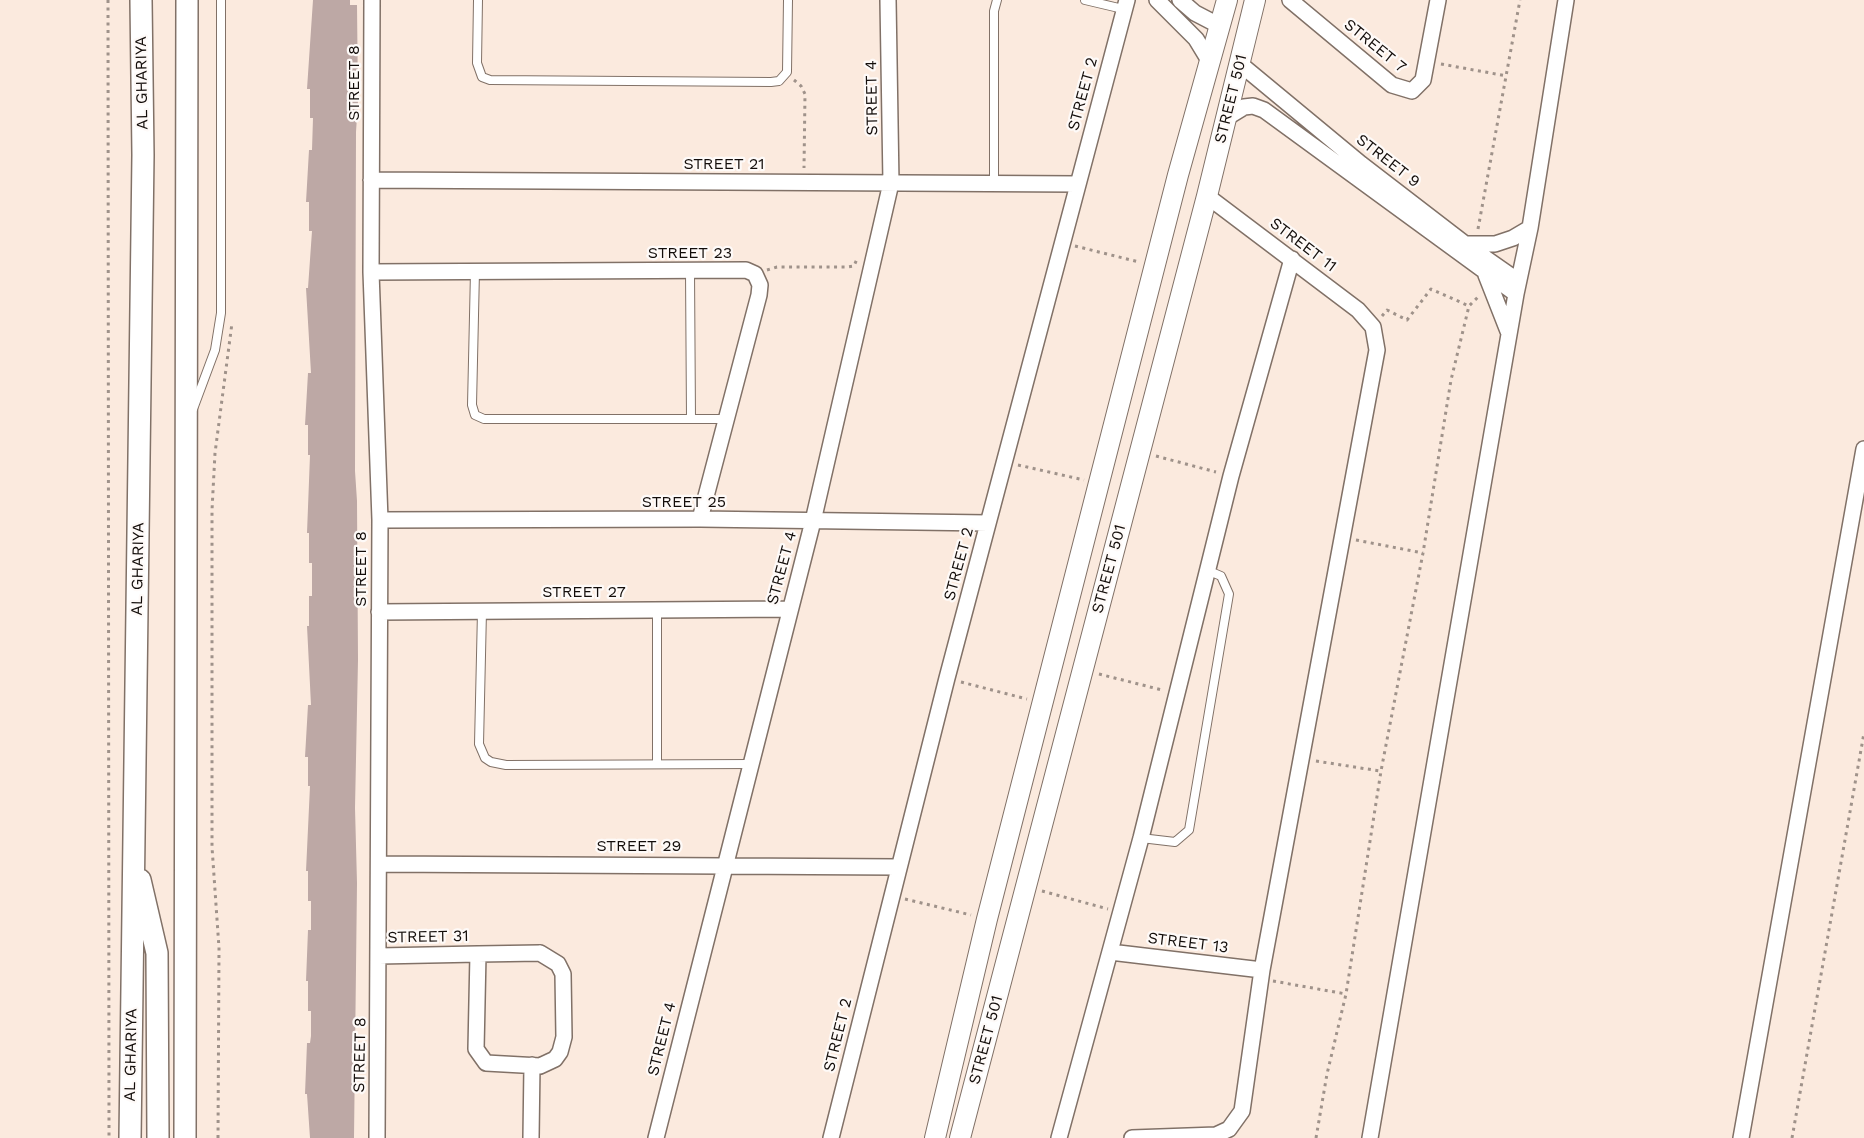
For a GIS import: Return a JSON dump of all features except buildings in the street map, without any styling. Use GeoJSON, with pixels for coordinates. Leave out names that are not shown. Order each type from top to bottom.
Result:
{"type":"FeatureCollection","features":[{"type":"Feature","properties":{"kind":"main road","name":"AL GHARIYA"},"geometry":{"type":"LineString","coordinates":[[130,1138],[143,155],[141,0]]}},
{"type":"Feature","properties":{"kind":"main road"},"geometry":{"type":"LineString","coordinates":[[185,1138],[188,0]]}},
{"type":"Feature","properties":{"kind":"main road"},"geometry":{"type":"LineString","coordinates":[[133,856],[157,952],[158,1138]]}},
{"type":"Feature","properties":{"kind":"street","name":"STREET 8"},"geometry":{"type":"LineString","coordinates":[[372,0],[371,272],[380,520],[377,1138]]}},
{"type":"Feature","properties":{"kind":"street","name":"STREET 4"},"geometry":{"type":"LineString","coordinates":[[656,1138],[813,521],[891,183],[888,0]]}},
{"type":"Feature","properties":{"kind":"street"},"geometry":{"type":"LineString","coordinates":[[1157,0],[1196,39],[1210,62]]}},
{"type":"Feature","properties":{"kind":"street"},"geometry":{"type":"LineString","coordinates":[[1180,0],[1201,17],[1220,26]]}},
{"type":"Feature","properties":{"kind":"street","name":"STREET 501"},"geometry":{"type":"LineString","coordinates":[[935,1138],[987,919],[1155,266],[1227,0]]}},
{"type":"Feature","properties":{"kind":"street","name":"STREET 501"},"geometry":{"type":"LineString","coordinates":[[960,1138],[1207,196],[1255,0]]}},
{"type":"Feature","properties":{"kind":"street","name":"STREET 7"},"geometry":{"type":"LineString","coordinates":[[1290,0],[1392,85],[1412,91],[1424,80],[1427,62]]}},
{"type":"Feature","properties":{"kind":"street"},"geometry":{"type":"LineString","coordinates":[[1427,62],[1438,0]]}},
{"type":"Feature","properties":{"kind":"street"},"geometry":{"type":"LineString","coordinates":[[1370,1138],[1517,288],[1530,228],[1566,0]]}},
{"type":"Feature","properties":{"kind":"street","name":"STREET 2"},"geometry":{"type":"LineString","coordinates":[[831,1138],[947,678],[1125,4]]}},
{"type":"Feature","properties":{"kind":"street","name":"STREET 9"},"geometry":{"type":"LineString","coordinates":[[1239,63],[1361,164],[1470,245],[1517,288]]}},
{"type":"Feature","properties":{"kind":"street","name":"STREET 9"},"geometry":{"type":"LineString","coordinates":[[1226,118],[1244,107],[1261,108],[1488,278],[1517,288]]}},
{"type":"Feature","properties":{"kind":"street","name":"STREET 21"},"geometry":{"type":"LineString","coordinates":[[371,180],[1078,184]]}},
{"type":"Feature","properties":{"kind":"street","name":"STREET 11"},"geometry":{"type":"LineString","coordinates":[[1207,196],[1358,310],[1373,327]]}},
{"type":"Feature","properties":{"kind":"street"},"geometry":{"type":"LineString","coordinates":[[1470,245],[1504,242],[1530,228]]}},
{"type":"Feature","properties":{"kind":"street"},"geometry":{"type":"LineString","coordinates":[[1059,1138],[1119,911],[1141,838],[1231,476],[1292,259]]}},
{"type":"Feature","properties":{"kind":"street","name":"STREET 23"},"geometry":{"type":"LineString","coordinates":[[371,272],[746,270],[758,279]]}},
{"type":"Feature","properties":{"kind":"street"},"geometry":{"type":"LineString","coordinates":[[1488,278],[1509,337]]}},
{"type":"Feature","properties":{"kind":"street"},"geometry":{"type":"LineString","coordinates":[[700,519],[759,295],[758,279]]}},
{"type":"Feature","properties":{"kind":"street"},"geometry":{"type":"LineString","coordinates":[[1132,1138],[1208,1136],[1230,1130],[1242,1111],[1261,975],[1377,350],[1373,327]]}},
{"type":"Feature","properties":{"kind":"street"},"geometry":{"type":"LineString","coordinates":[[1741,1138],[1864,455]]}},
{"type":"Feature","properties":{"kind":"street","name":"STREET 25"},"geometry":{"type":"LineString","coordinates":[[380,520],[700,519],[988,523]]}},
{"type":"Feature","properties":{"kind":"street","name":"STREET 27"},"geometry":{"type":"LineString","coordinates":[[379,612],[789,609]]}},
{"type":"Feature","properties":{"kind":"street","name":"STREET 29"},"geometry":{"type":"LineString","coordinates":[[380,864],[724,864],[898,867]]}},
{"type":"Feature","properties":{"kind":"street","name":"STREET 13"},"geometry":{"type":"LineString","coordinates":[[1110,952],[1261,975]]}},
{"type":"Feature","properties":{"kind":"street","name":"STREET 31"},"geometry":{"type":"LineString","coordinates":[[379,956],[478,954],[540,953],[550,957],[562,974],[563,1045],[555,1059],[548,1063],[532,1065],[492,1065],[478,1054],[478,954]]}},
{"type":"Feature","properties":{"kind":"street"},"geometry":{"type":"LineString","coordinates":[[531,1138],[532,1065]]}},
{"type":"Feature","properties":{"kind":"lane"},"geometry":{"type":"LineString","coordinates":[[187,422],[210,368],[220,313],[221,0]]}},
{"type":"Feature","properties":{"kind":"lane"},"geometry":{"type":"LineString","coordinates":[[478,0],[477,63],[482,76],[490,80],[771,82],[784,77],[789,64],[788,0]]}},
{"type":"Feature","properties":{"kind":"lane"},"geometry":{"type":"LineString","coordinates":[[994,184],[994,11],[997,0]]}},
{"type":"Feature","properties":{"kind":"lane"},"geometry":{"type":"LineString","coordinates":[[1085,0],[1125,4]]}},
{"type":"Feature","properties":{"kind":"lane"},"geometry":{"type":"LineString","coordinates":[[475,271],[472,405],[475,415],[484,419],[726,419]]}},
{"type":"Feature","properties":{"kind":"lane"},"geometry":{"type":"LineString","coordinates":[[690,271],[691,419]]}},
{"type":"Feature","properties":{"kind":"lane"},"geometry":{"type":"LineString","coordinates":[[1141,838],[1169,843],[1181,840],[1189,830],[1229,594],[1221,576],[1209,571]]}},
{"type":"Feature","properties":{"kind":"lane"},"geometry":{"type":"LineString","coordinates":[[657,609],[657,764]]}},
{"type":"Feature","properties":{"kind":"lane"},"geometry":{"type":"LineString","coordinates":[[482,610],[478,744],[485,758],[491,762],[506,765],[752,764]]}},
{"type":"Feature","properties":{"kind":"path"},"geometry":{"type":"LineString","coordinates":[[108,0],[109,1138]]}},
{"type":"Feature","properties":{"kind":"path"},"geometry":{"type":"LineString","coordinates":[[1470,245],[1507,76],[1520,0]]}},
{"type":"Feature","properties":{"kind":"path"},"geometry":{"type":"LineString","coordinates":[[1427,62],[1507,76]]}},
{"type":"Feature","properties":{"kind":"path"},"geometry":{"type":"LineString","coordinates":[[784,77],[795,80],[805,94],[804,182]]}},
{"type":"Feature","properties":{"kind":"path"},"geometry":{"type":"LineString","coordinates":[[1063,242],[1155,266]]}},
{"type":"Feature","properties":{"kind":"path"},"geometry":{"type":"LineString","coordinates":[[758,279],[766,271],[777,267],[854,266],[859,250]]}},
{"type":"Feature","properties":{"kind":"path"},"geometry":{"type":"LineString","coordinates":[[1316,1138],[1327,1074],[1346,994],[1381,771],[1423,553],[1451,380],[1469,306],[1488,278]]}},
{"type":"Feature","properties":{"kind":"path"},"geometry":{"type":"LineString","coordinates":[[1373,327],[1387,310],[1407,320],[1431,289],[1469,306]]}},
{"type":"Feature","properties":{"kind":"path"},"geometry":{"type":"LineString","coordinates":[[218,1138],[219,948],[212,847],[212,510],[215,453],[232,319]]}},
{"type":"Feature","properties":{"kind":"path"},"geometry":{"type":"LineString","coordinates":[[1140,451],[1231,476]]}},
{"type":"Feature","properties":{"kind":"path"},"geometry":{"type":"LineString","coordinates":[[1004,462],[1099,483]]}},
{"type":"Feature","properties":{"kind":"path"},"geometry":{"type":"LineString","coordinates":[[1342,537],[1423,553]]}},
{"type":"Feature","properties":{"kind":"path"},"geometry":{"type":"LineString","coordinates":[[1083,670],[1177,694]]}},
{"type":"Feature","properties":{"kind":"path"},"geometry":{"type":"LineString","coordinates":[[947,678],[1043,703]]}},
{"type":"Feature","properties":{"kind":"path"},"geometry":{"type":"LineString","coordinates":[[1792,1138],[1864,733]]}},
{"type":"Feature","properties":{"kind":"path"},"geometry":{"type":"LineString","coordinates":[[1302,758],[1381,771]]}},
{"type":"Feature","properties":{"kind":"path"},"geometry":{"type":"LineString","coordinates":[[1026,887],[1119,911]]}},
{"type":"Feature","properties":{"kind":"path"},"geometry":{"type":"LineString","coordinates":[[892,896],[987,919]]}},
{"type":"Feature","properties":{"kind":"path"},"geometry":{"type":"LineString","coordinates":[[1261,975],[1346,994]]}}]}
